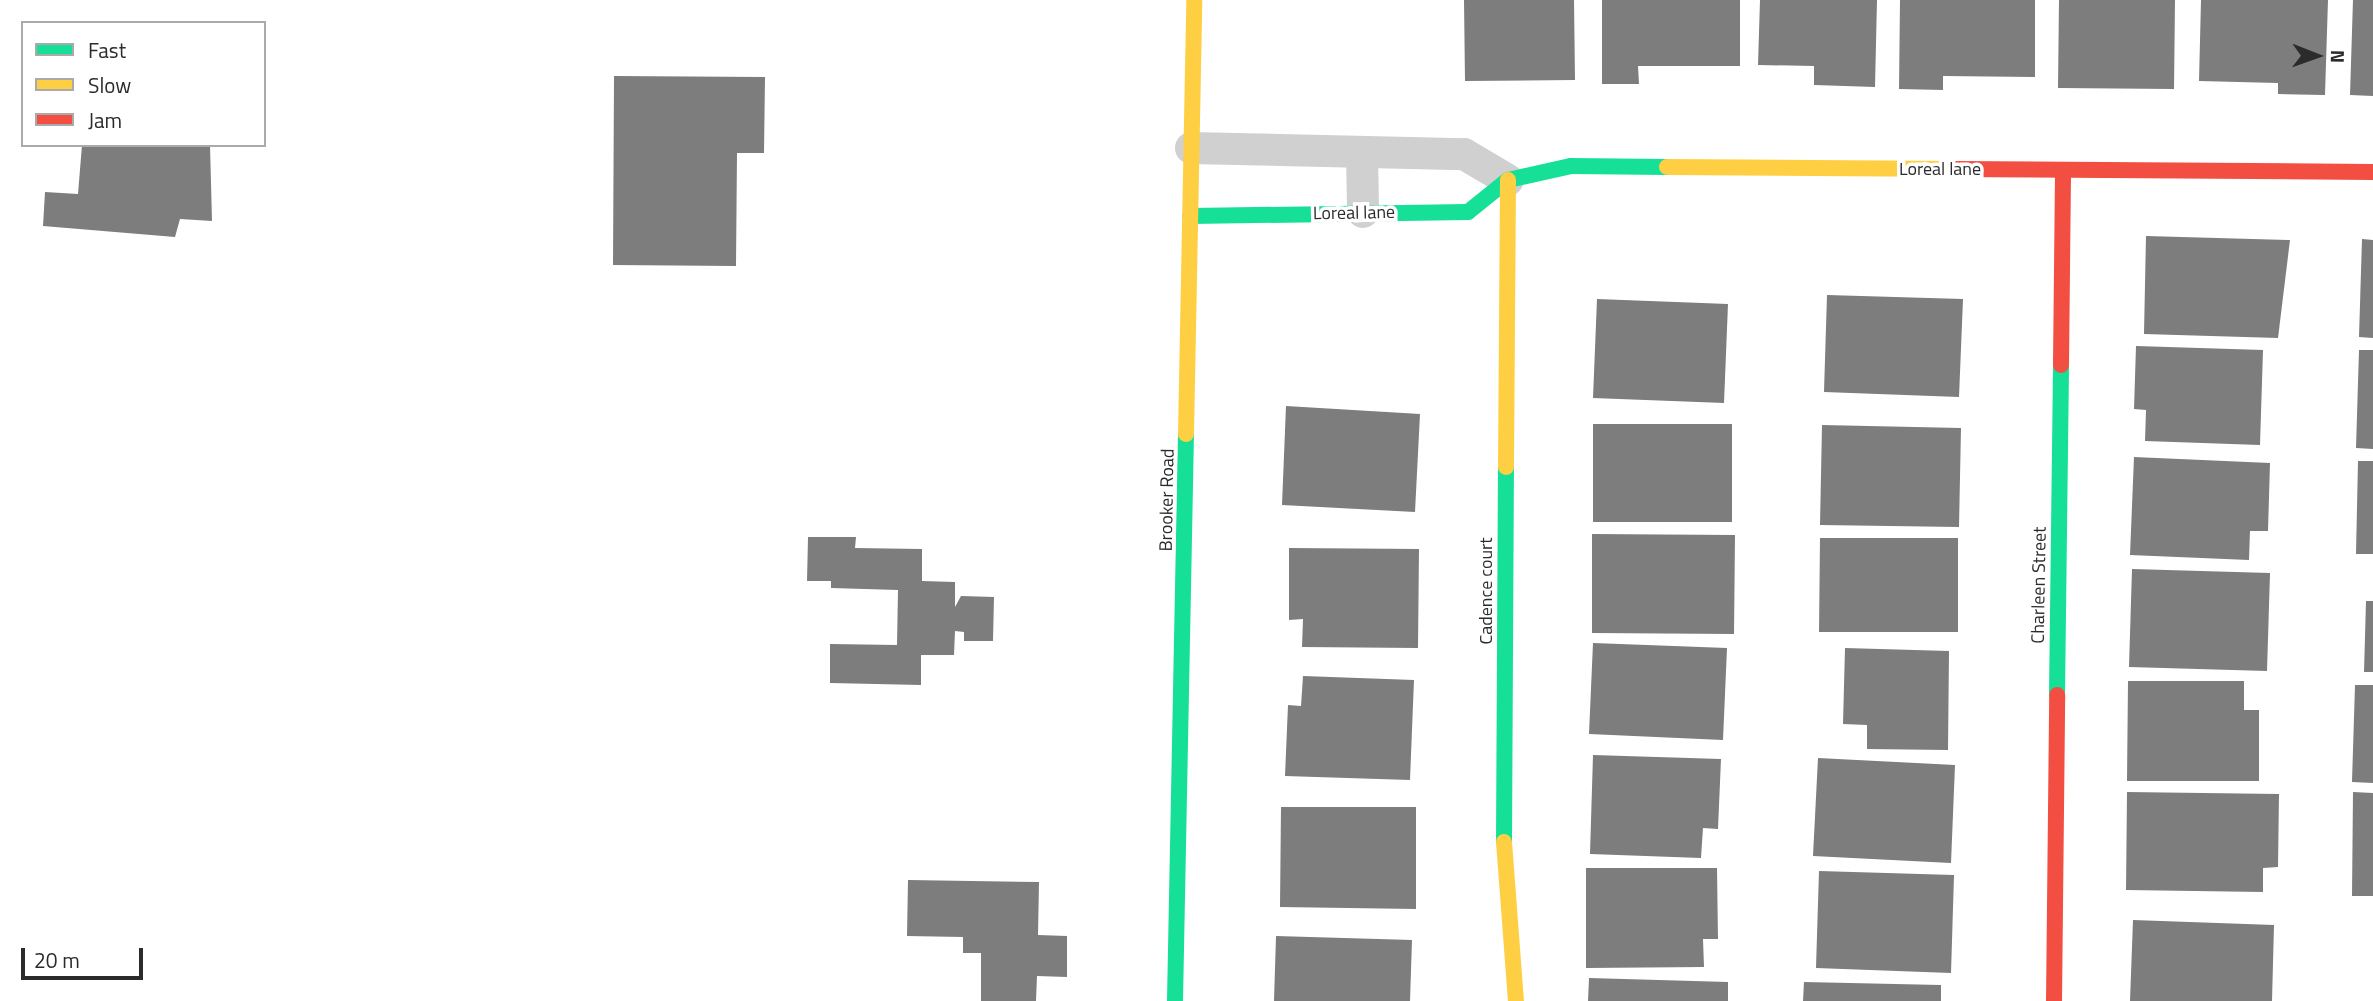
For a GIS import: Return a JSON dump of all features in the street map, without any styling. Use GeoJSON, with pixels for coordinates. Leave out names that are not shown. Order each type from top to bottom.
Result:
{"type":"FeatureCollection","features":[{"type":"Feature","properties":{"kind":"street","name":"Brooker Road"},"geometry":{"type":"LineString","coordinates":[[1175,1001],[1194,0]]}},
{"type":"Feature","properties":{"kind":"street"},"geometry":{"type":"LineString","coordinates":[[1191,148],[1464,154],[1508,180]]}},
{"type":"Feature","properties":{"kind":"street"},"geometry":{"type":"LineString","coordinates":[[1362,152],[1363,212]]}},
{"type":"Feature","properties":{"kind":"street","name":"Loreal lane"},"geometry":{"type":"LineString","coordinates":[[1190,216],[1468,212],[1508,180],[1571,166],[2373,172]]}},
{"type":"Feature","properties":{"kind":"street","name":"Charleen Street"},"geometry":{"type":"LineString","coordinates":[[2054,1001],[2063,170]]}},
{"type":"Feature","properties":{"kind":"street","name":"Cadence court"},"geometry":{"type":"LineString","coordinates":[[1508,180],[1504,848],[1516,1001]]}},
{"type":"Feature","properties":{"kind":"building"},"geometry":{"type":"Polygon","coordinates":[[[1464,0],[1574,0],[1575,80],[1465,81],[1464,0]]]}},
{"type":"Feature","properties":{"kind":"building"},"geometry":{"type":"Polygon","coordinates":[[[1602,0],[1740,0],[1740,66],[1638,66],[1639,84],[1602,84],[1602,0]]]}},
{"type":"Feature","properties":{"kind":"building"},"geometry":{"type":"Polygon","coordinates":[[[1760,0],[1877,0],[1875,87],[1814,85],[1814,66],[1758,65],[1760,0]]]}},
{"type":"Feature","properties":{"kind":"building"},"geometry":{"type":"Polygon","coordinates":[[[1900,0],[2035,0],[2035,77],[1943,76],[1943,90],[1899,89],[1900,0]]]}},
{"type":"Feature","properties":{"kind":"building"},"geometry":{"type":"Polygon","coordinates":[[[2059,0],[2175,0],[2174,89],[2058,88],[2059,0]]]}},
{"type":"Feature","properties":{"kind":"building"},"geometry":{"type":"Polygon","coordinates":[[[2201,0],[2328,0],[2325,95],[2278,94],[2278,83],[2199,81],[2201,0]]]}},
{"type":"Feature","properties":{"kind":"building"},"geometry":{"type":"Polygon","coordinates":[[[2353,0],[2373,0],[2373,96],[2350,95],[2353,0]]]}},
{"type":"Feature","properties":{"kind":"building"},"geometry":{"type":"Polygon","coordinates":[[[614,76],[765,77],[764,153],[737,153],[736,266],[613,265],[614,76]]]}},
{"type":"Feature","properties":{"kind":"building"},"geometry":{"type":"Polygon","coordinates":[[[82,147],[210,147],[212,221],[180,219],[175,237],[43,226],[45,192],[78,194],[82,147]]]}},
{"type":"Feature","properties":{"kind":"building"},"geometry":{"type":"Polygon","coordinates":[[[2146,236],[2290,240],[2278,338],[2144,334],[2146,236]]]}},
{"type":"Feature","properties":{"kind":"building"},"geometry":{"type":"Polygon","coordinates":[[[2362,239],[2373,240],[2373,338],[2359,337],[2362,239]]]}},
{"type":"Feature","properties":{"kind":"building"},"geometry":{"type":"Polygon","coordinates":[[[1827,295],[1963,299],[1959,397],[1824,392],[1827,295]]]}},
{"type":"Feature","properties":{"kind":"building"},"geometry":{"type":"Polygon","coordinates":[[[1597,299],[1728,304],[1724,403],[1593,398],[1597,299]]]}},
{"type":"Feature","properties":{"kind":"building"},"geometry":{"type":"Polygon","coordinates":[[[2136,346],[2263,350],[2260,445],[2145,441],[2146,410],[2134,409],[2136,346]]]}},
{"type":"Feature","properties":{"kind":"building"},"geometry":{"type":"Polygon","coordinates":[[[2359,350],[2373,350],[2373,449],[2356,448],[2359,350]]]}},
{"type":"Feature","properties":{"kind":"building"},"geometry":{"type":"Polygon","coordinates":[[[1286,406],[1420,414],[1415,512],[1282,505],[1286,406]]]}},
{"type":"Feature","properties":{"kind":"building"},"geometry":{"type":"Polygon","coordinates":[[[1593,424],[1732,424],[1732,522],[1593,522],[1593,424]]]}},
{"type":"Feature","properties":{"kind":"building"},"geometry":{"type":"Polygon","coordinates":[[[1822,425],[1961,428],[1959,527],[1820,525],[1822,425]]]}},
{"type":"Feature","properties":{"kind":"building"},"geometry":{"type":"Polygon","coordinates":[[[2134,457],[2270,463],[2268,531],[2250,531],[2249,560],[2130,555],[2134,457]]]}},
{"type":"Feature","properties":{"kind":"building"},"geometry":{"type":"Polygon","coordinates":[[[2358,461],[2373,461],[2373,554],[2356,554],[2358,461]]]}},
{"type":"Feature","properties":{"kind":"building"},"geometry":{"type":"Polygon","coordinates":[[[1592,534],[1735,535],[1734,634],[1592,633],[1592,534]]]}},
{"type":"Feature","properties":{"kind":"building"},"geometry":{"type":"Polygon","coordinates":[[[808,537],[856,537],[855,548],[922,549],[922,581],[955,582],[955,607],[961,596],[994,597],[993,641],[964,641],[964,632],[955,631],[954,655],[921,655],[921,685],[830,683],[830,644],[897,645],[898,590],[831,588],[831,581],[807,581],[808,537]]]}},
{"type":"Feature","properties":{"kind":"building"},"geometry":{"type":"Polygon","coordinates":[[[1820,538],[1958,538],[1958,632],[1819,632],[1820,538]]]}},
{"type":"Feature","properties":{"kind":"building"},"geometry":{"type":"Polygon","coordinates":[[[1289,548],[1419,549],[1418,648],[1302,647],[1303,619],[1289,620],[1289,548]]]}},
{"type":"Feature","properties":{"kind":"building"},"geometry":{"type":"Polygon","coordinates":[[[2132,569],[2270,573],[2267,671],[2129,667],[2132,569]]]}},
{"type":"Feature","properties":{"kind":"building"},"geometry":{"type":"Polygon","coordinates":[[[2366,601],[2373,601],[2373,672],[2364,672],[2366,601]]]}},
{"type":"Feature","properties":{"kind":"building"},"geometry":{"type":"Polygon","coordinates":[[[1593,643],[1727,648],[1723,740],[1589,734],[1593,643]]]}},
{"type":"Feature","properties":{"kind":"building"},"geometry":{"type":"Polygon","coordinates":[[[1845,648],[1949,651],[1948,750],[1867,749],[1867,725],[1843,724],[1845,648]]]}},
{"type":"Feature","properties":{"kind":"building"},"geometry":{"type":"Polygon","coordinates":[[[1303,676],[1414,680],[1410,780],[1285,776],[1288,705],[1301,706],[1303,676]]]}},
{"type":"Feature","properties":{"kind":"building"},"geometry":{"type":"Polygon","coordinates":[[[2128,681],[2244,681],[2244,710],[2259,710],[2259,781],[2127,781],[2128,681]]]}},
{"type":"Feature","properties":{"kind":"building"},"geometry":{"type":"Polygon","coordinates":[[[2355,685],[2373,685],[2373,783],[2352,782],[2355,685]]]}},
{"type":"Feature","properties":{"kind":"building"},"geometry":{"type":"Polygon","coordinates":[[[1593,755],[1721,759],[1718,829],[1703,828],[1701,858],[1590,854],[1593,755]]]}},
{"type":"Feature","properties":{"kind":"building"},"geometry":{"type":"Polygon","coordinates":[[[1818,758],[1955,765],[1951,863],[1813,856],[1818,758]]]}},
{"type":"Feature","properties":{"kind":"building"},"geometry":{"type":"Polygon","coordinates":[[[2127,792],[2279,794],[2278,867],[2263,868],[2263,892],[2126,890],[2127,792]]]}},
{"type":"Feature","properties":{"kind":"building"},"geometry":{"type":"Polygon","coordinates":[[[2353,792],[2373,793],[2373,896],[2352,896],[2353,792]]]}},
{"type":"Feature","properties":{"kind":"building"},"geometry":{"type":"Polygon","coordinates":[[[1281,807],[1416,807],[1416,909],[1280,907],[1281,807]]]}},
{"type":"Feature","properties":{"kind":"building"},"geometry":{"type":"Polygon","coordinates":[[[1586,868],[1717,868],[1718,939],[1703,939],[1704,967],[1586,968],[1586,868]]]}},
{"type":"Feature","properties":{"kind":"building"},"geometry":{"type":"Polygon","coordinates":[[[1819,871],[1954,875],[1951,973],[1816,968],[1819,871]]]}},
{"type":"Feature","properties":{"kind":"building"},"geometry":{"type":"Polygon","coordinates":[[[908,880],[1039,882],[1038,935],[1067,936],[1067,977],[1037,976],[1036,1001],[981,1001],[981,953],[963,953],[963,937],[907,936],[908,880]]]}},
{"type":"Feature","properties":{"kind":"building"},"geometry":{"type":"Polygon","coordinates":[[[2133,920],[2274,925],[2272,1001],[2130,1001],[2133,920]]]}},
{"type":"Feature","properties":{"kind":"building"},"geometry":{"type":"Polygon","coordinates":[[[1276,936],[1412,940],[1410,1001],[1274,1001],[1276,936]]]}},
{"type":"Feature","properties":{"kind":"building"},"geometry":{"type":"Polygon","coordinates":[[[1589,978],[1728,982],[1728,1001],[1588,1001],[1589,978]]]}},
{"type":"Feature","properties":{"kind":"building"},"geometry":{"type":"Polygon","coordinates":[[[1804,982],[1941,985],[1941,1001],[1803,1001],[1804,982]]]}},
{"type":"Feature","properties":{"kind":"traffic: fast"},"geometry":{"type":"LineString","coordinates":[[1190,216],[1468,212],[1508,180],[1571,166],[1667,167]]}},
{"type":"Feature","properties":{"kind":"traffic: fast"},"geometry":{"type":"LineString","coordinates":[[2057,695],[2061,365]]}},
{"type":"Feature","properties":{"kind":"traffic: fast"},"geometry":{"type":"LineString","coordinates":[[1175,1001],[1186,434]]}},
{"type":"Feature","properties":{"kind":"traffic: fast"},"geometry":{"type":"LineString","coordinates":[[1504,842],[1506,467]]}},
{"type":"Feature","properties":{"kind":"traffic: slow"},"geometry":{"type":"LineString","coordinates":[[1186,434],[1194,0]]}},
{"type":"Feature","properties":{"kind":"traffic: slow"},"geometry":{"type":"LineString","coordinates":[[1667,167],[1956,169]]}},
{"type":"Feature","properties":{"kind":"traffic: slow"},"geometry":{"type":"LineString","coordinates":[[1506,467],[1508,180]]}},
{"type":"Feature","properties":{"kind":"traffic: slow"},"geometry":{"type":"LineString","coordinates":[[1504,842],[1516,1001]]}},
{"type":"Feature","properties":{"kind":"traffic: jam"},"geometry":{"type":"LineString","coordinates":[[1956,169],[2373,172]]}},
{"type":"Feature","properties":{"kind":"traffic: jam"},"geometry":{"type":"LineString","coordinates":[[2061,365],[2063,170]]}},
{"type":"Feature","properties":{"kind":"traffic: jam"},"geometry":{"type":"LineString","coordinates":[[2054,1001],[2057,695]]}}]}
